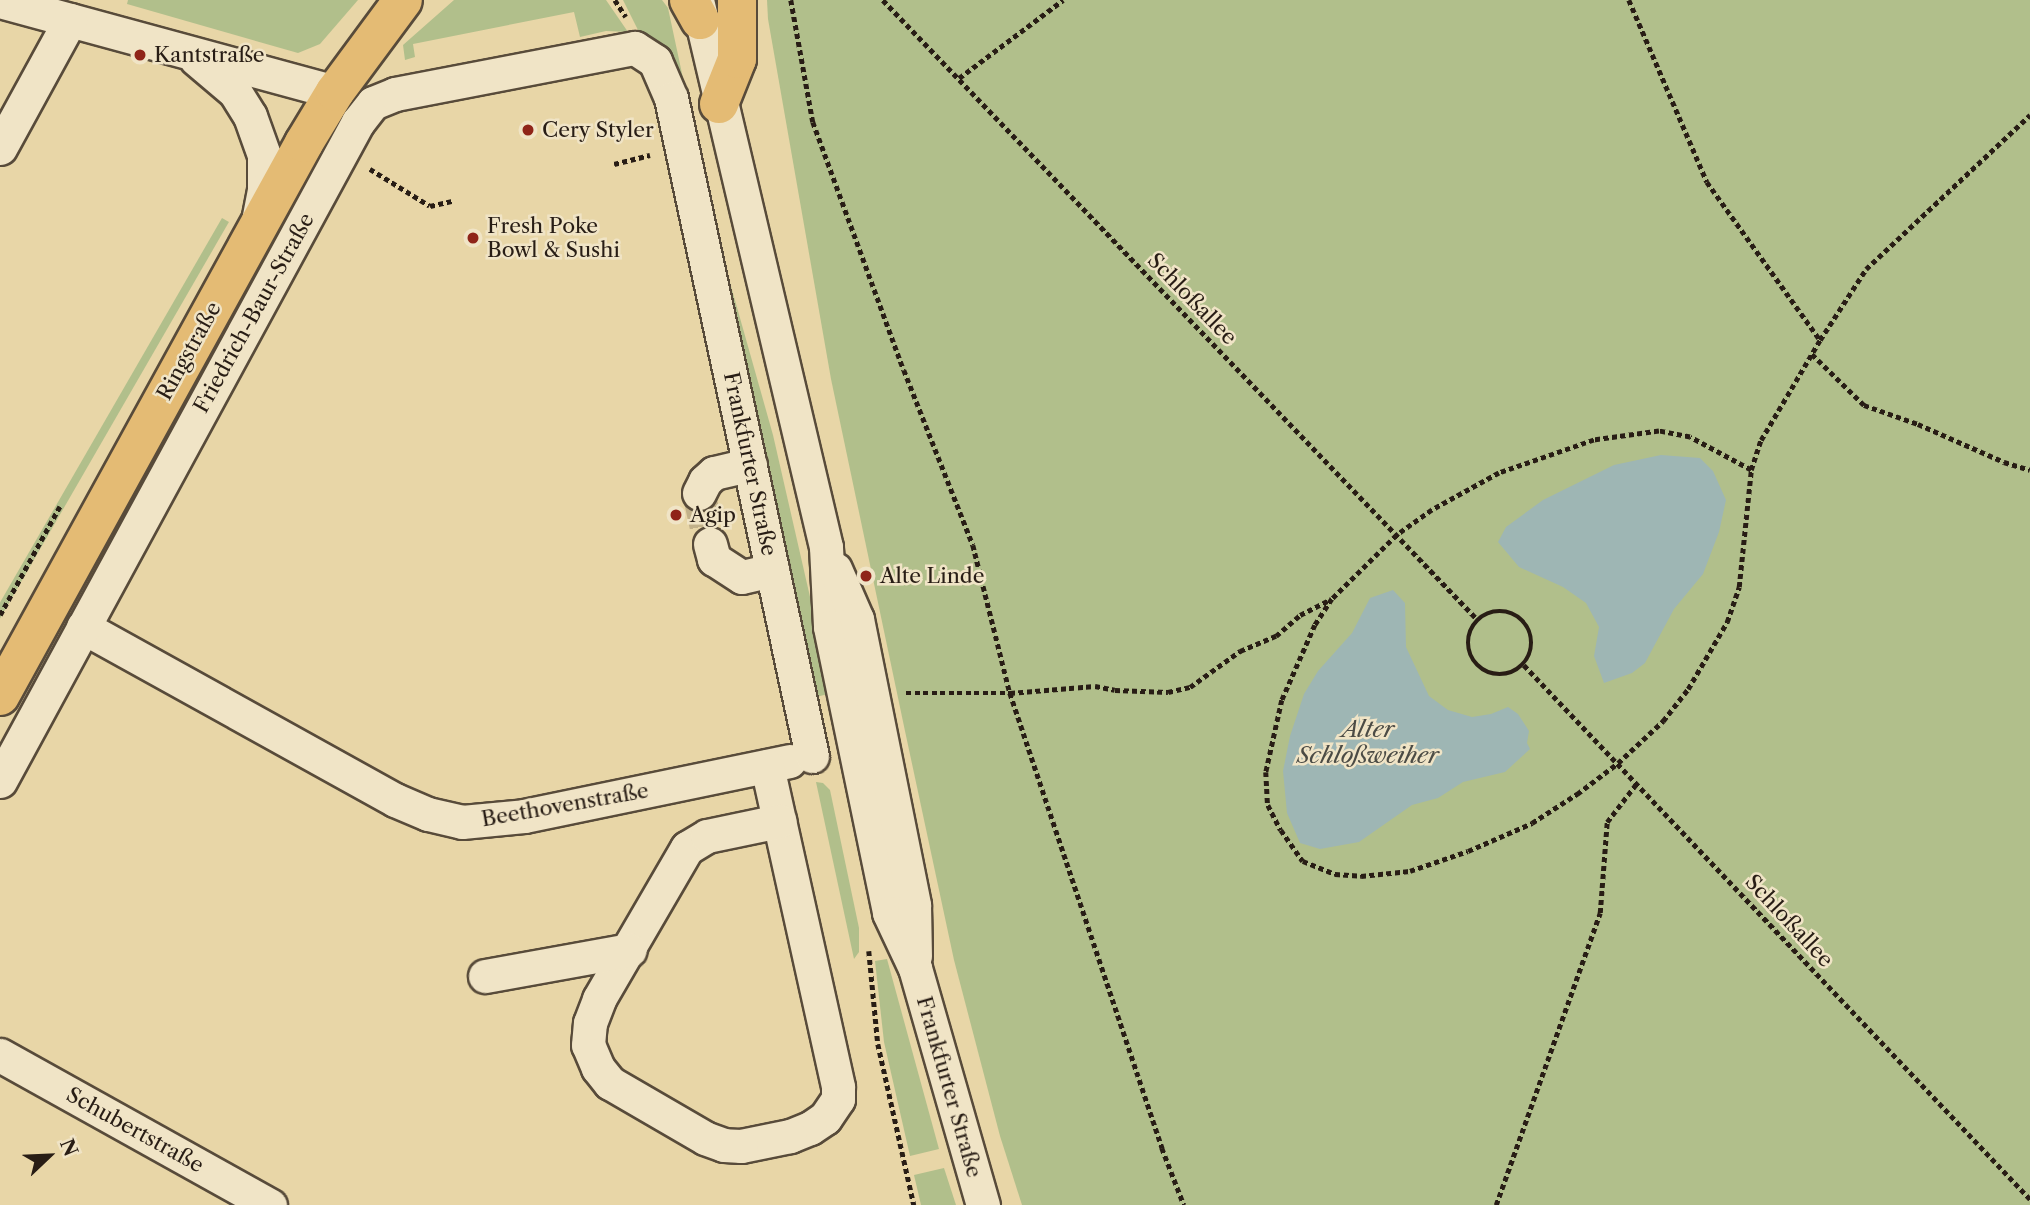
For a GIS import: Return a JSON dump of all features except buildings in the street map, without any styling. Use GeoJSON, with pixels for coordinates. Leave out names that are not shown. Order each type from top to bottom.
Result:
{"type":"FeatureCollection","features":[{"type":"Feature","properties":{"kind":"main road"},"geometry":{"type":"LineString","coordinates":[[720,110],[737,59],[737,0]]}},
{"type":"Feature","properties":{"kind":"main road","name":"Ringstraße"},"geometry":{"type":"LineString","coordinates":[[0,696],[256,230],[335,92],[402,5]]}},
{"type":"Feature","properties":{"kind":"street"},"geometry":{"type":"LineString","coordinates":[[0,1],[90,16],[183,50],[335,92]]}},
{"type":"Feature","properties":{"kind":"street","name":"Frankfurter Straße"},"geometry":{"type":"LineString","coordinates":[[695,7],[826,547],[857,619],[868,746],[914,905],[915,968],[983,1205]]}},
{"type":"Feature","properties":{"kind":"street"},"geometry":{"type":"LineString","coordinates":[[0,148],[90,16]]}},
{"type":"Feature","properties":{"kind":"street","name":"Friedrich-Baur-Straße"},"geometry":{"type":"LineString","coordinates":[[0,781],[342,152],[373,103],[396,93],[621,49],[643,51],[655,61]]}},
{"type":"Feature","properties":{"kind":"street"},"geometry":{"type":"LineString","coordinates":[[183,50],[235,92],[250,116],[264,155],[264,190],[256,230]]}},
{"type":"Feature","properties":{"kind":"street","name":"Frankfurter Straße"},"geometry":{"type":"LineString","coordinates":[[655,61],[671,98],[688,172],[812,756]]}},
{"type":"Feature","properties":{"kind":"street"},"geometry":{"type":"LineString","coordinates":[[688,172],[720,110]]}},
{"type":"Feature","properties":{"kind":"street"},"geometry":{"type":"LineString","coordinates":[[699,494],[705,481],[714,473],[750,465]]}},
{"type":"Feature","properties":{"kind":"street"},"geometry":{"type":"LineString","coordinates":[[710,544],[714,559],[742,577],[772,570]]}},
{"type":"Feature","properties":{"kind":"street","name":"Beethovenstraße"},"geometry":{"type":"LineString","coordinates":[[83,627],[395,800],[428,814],[462,822],[524,817],[868,746]]}},
{"type":"Feature","properties":{"kind":"street"},"geometry":{"type":"LineString","coordinates":[[767,766],[838,1087],[838,1099],[825,1118],[790,1136],[741,1146],[724,1145],[705,1138],[610,1083],[597,1068],[588,1045],[590,1023],[599,999],[630,950],[687,848],[707,836],[779,821]]}},
{"type":"Feature","properties":{"kind":"street"},"geometry":{"type":"LineString","coordinates":[[485,976],[630,950]]}},
{"type":"Feature","properties":{"kind":"street","name":"Schubertstraße"},"geometry":{"type":"LineString","coordinates":[[0,1055],[270,1205]]}},
{"type":"Feature","properties":{"kind":"path"},"geometry":{"type":"LineString","coordinates":[[791,0],[813,122],[904,370],[973,545],[1010,693],[1162,1148],[1184,1205]]}},
{"type":"Feature","properties":{"kind":"path","name":"Schloßallee"},"geometry":{"type":"LineString","coordinates":[[883,0],[1478,620]]}},
{"type":"Feature","properties":{"kind":"path"},"geometry":{"type":"LineString","coordinates":[[959,79],[1063,0]]}},
{"type":"Feature","properties":{"kind":"path"},"geometry":{"type":"LineString","coordinates":[[1629,0],[1707,182],[1820,340]]}},
{"type":"Feature","properties":{"kind":"path"},"geometry":{"type":"LineString","coordinates":[[1751,470],[1690,437],[1659,431],[1594,440],[1499,473],[1433,510],[1397,535],[1332,599],[1315,625],[1282,700],[1266,772],[1268,806],[1303,861],[1335,874],[1360,876],[1410,871],[1468,851],[1532,823],[1618,763],[1663,721],[1688,689],[1727,622],[1739,587],[1751,470],[1761,440],[1820,340],[1866,269],[2030,115]]}},
{"type":"Feature","properties":{"kind":"path"},"geometry":{"type":"LineString","coordinates":[[342,152],[429,206],[452,201]]}},
{"type":"Feature","properties":{"kind":"path"},"geometry":{"type":"LineString","coordinates":[[1812,354],[1864,405],[2030,470]]}},
{"type":"Feature","properties":{"kind":"path"},"geometry":{"type":"LineString","coordinates":[[0,615],[61,504]]}},
{"type":"Feature","properties":{"kind":"path"},"geometry":{"type":"LineString","coordinates":[[897,693],[1010,693],[1095,686],[1115,690],[1168,692],[1191,687],[1240,651],[1276,636],[1300,615],[1332,599]]}},
{"type":"Feature","properties":{"kind":"path"},"geometry":{"type":"LineString","coordinates":[[1492,612],[1509,612],[1523,620],[1531,635],[1532,651],[1524,666],[1504,674],[1483,670],[1473,660],[1469,646],[1470,632],[1478,620],[1492,612]]}},
{"type":"Feature","properties":{"kind":"path","name":"Schloßallee"},"geometry":{"type":"LineString","coordinates":[[1524,666],[2030,1199]]}},
{"type":"Feature","properties":{"kind":"path"},"geometry":{"type":"LineString","coordinates":[[1496,1205],[1600,913],[1607,822],[1637,783]]}},
{"type":"Feature","properties":{"kind":"path"},"geometry":{"type":"LineString","coordinates":[[869,948],[878,1044],[914,1205]]}},
{"type":"Feature","properties":{"kind":"green space"},"geometry":{"type":"Polygon","coordinates":[[[128,0],[358,0],[320,44],[298,53],[127,4],[128,0]]]}},
{"type":"Feature","properties":{"kind":"green space"},"geometry":{"type":"Polygon","coordinates":[[[454,0],[606,0],[628,32],[606,31],[580,37],[574,12],[413,44],[415,57],[405,60],[403,45],[454,0]]]}},
{"type":"Feature","properties":{"kind":"green space"},"geometry":{"type":"Polygon","coordinates":[[[623,0],[662,0],[668,8],[693,125],[671,61],[657,41],[641,36],[623,0]]]}},
{"type":"Feature","properties":{"kind":"green space"},"geometry":{"type":"Polygon","coordinates":[[[767,0],[2030,0],[2030,1205],[1022,1205],[1000,1136],[954,960],[905,731],[831,379],[768,19],[767,0]]]}},
{"type":"Feature","properties":{"kind":"green space"},"geometry":{"type":"Polygon","coordinates":[[[705,194],[773,435],[832,693],[808,699],[705,194]]]}},
{"type":"Feature","properties":{"kind":"green space"},"geometry":{"type":"Polygon","coordinates":[[[222,218],[229,222],[0,619],[0,603],[222,218]]]}},
{"type":"Feature","properties":{"kind":"green space"},"geometry":{"type":"Polygon","coordinates":[[[816,782],[823,783],[830,790],[859,928],[859,952],[854,959],[816,782]]]}},
{"type":"Feature","properties":{"kind":"green space"},"geometry":{"type":"Polygon","coordinates":[[[887,959],[939,1149],[910,1156],[884,1042],[875,961],[887,959]]]}},
{"type":"Feature","properties":{"kind":"green space"},"geometry":{"type":"Polygon","coordinates":[[[944,1168],[956,1205],[921,1205],[914,1175],[944,1168]]]}},
{"type":"Feature","properties":{"kind":"water"},"geometry":{"type":"Polygon","coordinates":[[[1661,455],[1700,458],[1713,471],[1726,500],[1719,532],[1703,574],[1674,609],[1645,663],[1632,673],[1604,683],[1594,656],[1599,627],[1586,603],[1563,587],[1519,567],[1498,542],[1506,527],[1543,500],[1614,465],[1661,455]]]}},
{"type":"Feature","properties":{"kind":"water","name":"Alter Schloßweiher"},"geometry":{"type":"Polygon","coordinates":[[[1393,590],[1405,603],[1406,647],[1429,696],[1448,710],[1472,717],[1491,714],[1508,707],[1518,714],[1529,731],[1527,743],[1530,749],[1505,772],[1463,782],[1438,798],[1412,805],[1359,842],[1320,849],[1300,843],[1287,813],[1283,771],[1290,736],[1304,694],[1318,671],[1352,633],[1370,598],[1393,590]]]}},
{"type":"Feature","properties":{"kind":"tunnel"},"geometry":{"type":"LineString","coordinates":[[699,493],[710,544]]}},
{"type":"Feature","properties":{"kind":"place","name":"Kantstraße"},"geometry":{"type":"Point","coordinates":[140,55]}},
{"type":"Feature","properties":{"kind":"place","name":"Cery Styler"},"geometry":{"type":"Point","coordinates":[528,130]}},
{"type":"Feature","properties":{"kind":"place","name":"Fresh Poke Bowl & Sushi"},"geometry":{"type":"Point","coordinates":[473,238]}},
{"type":"Feature","properties":{"kind":"place","name":"Agip"},"geometry":{"type":"Point","coordinates":[676,515]}},
{"type":"Feature","properties":{"kind":"place","name":"Alte Linde"},"geometry":{"type":"Point","coordinates":[866,576]}}]}
